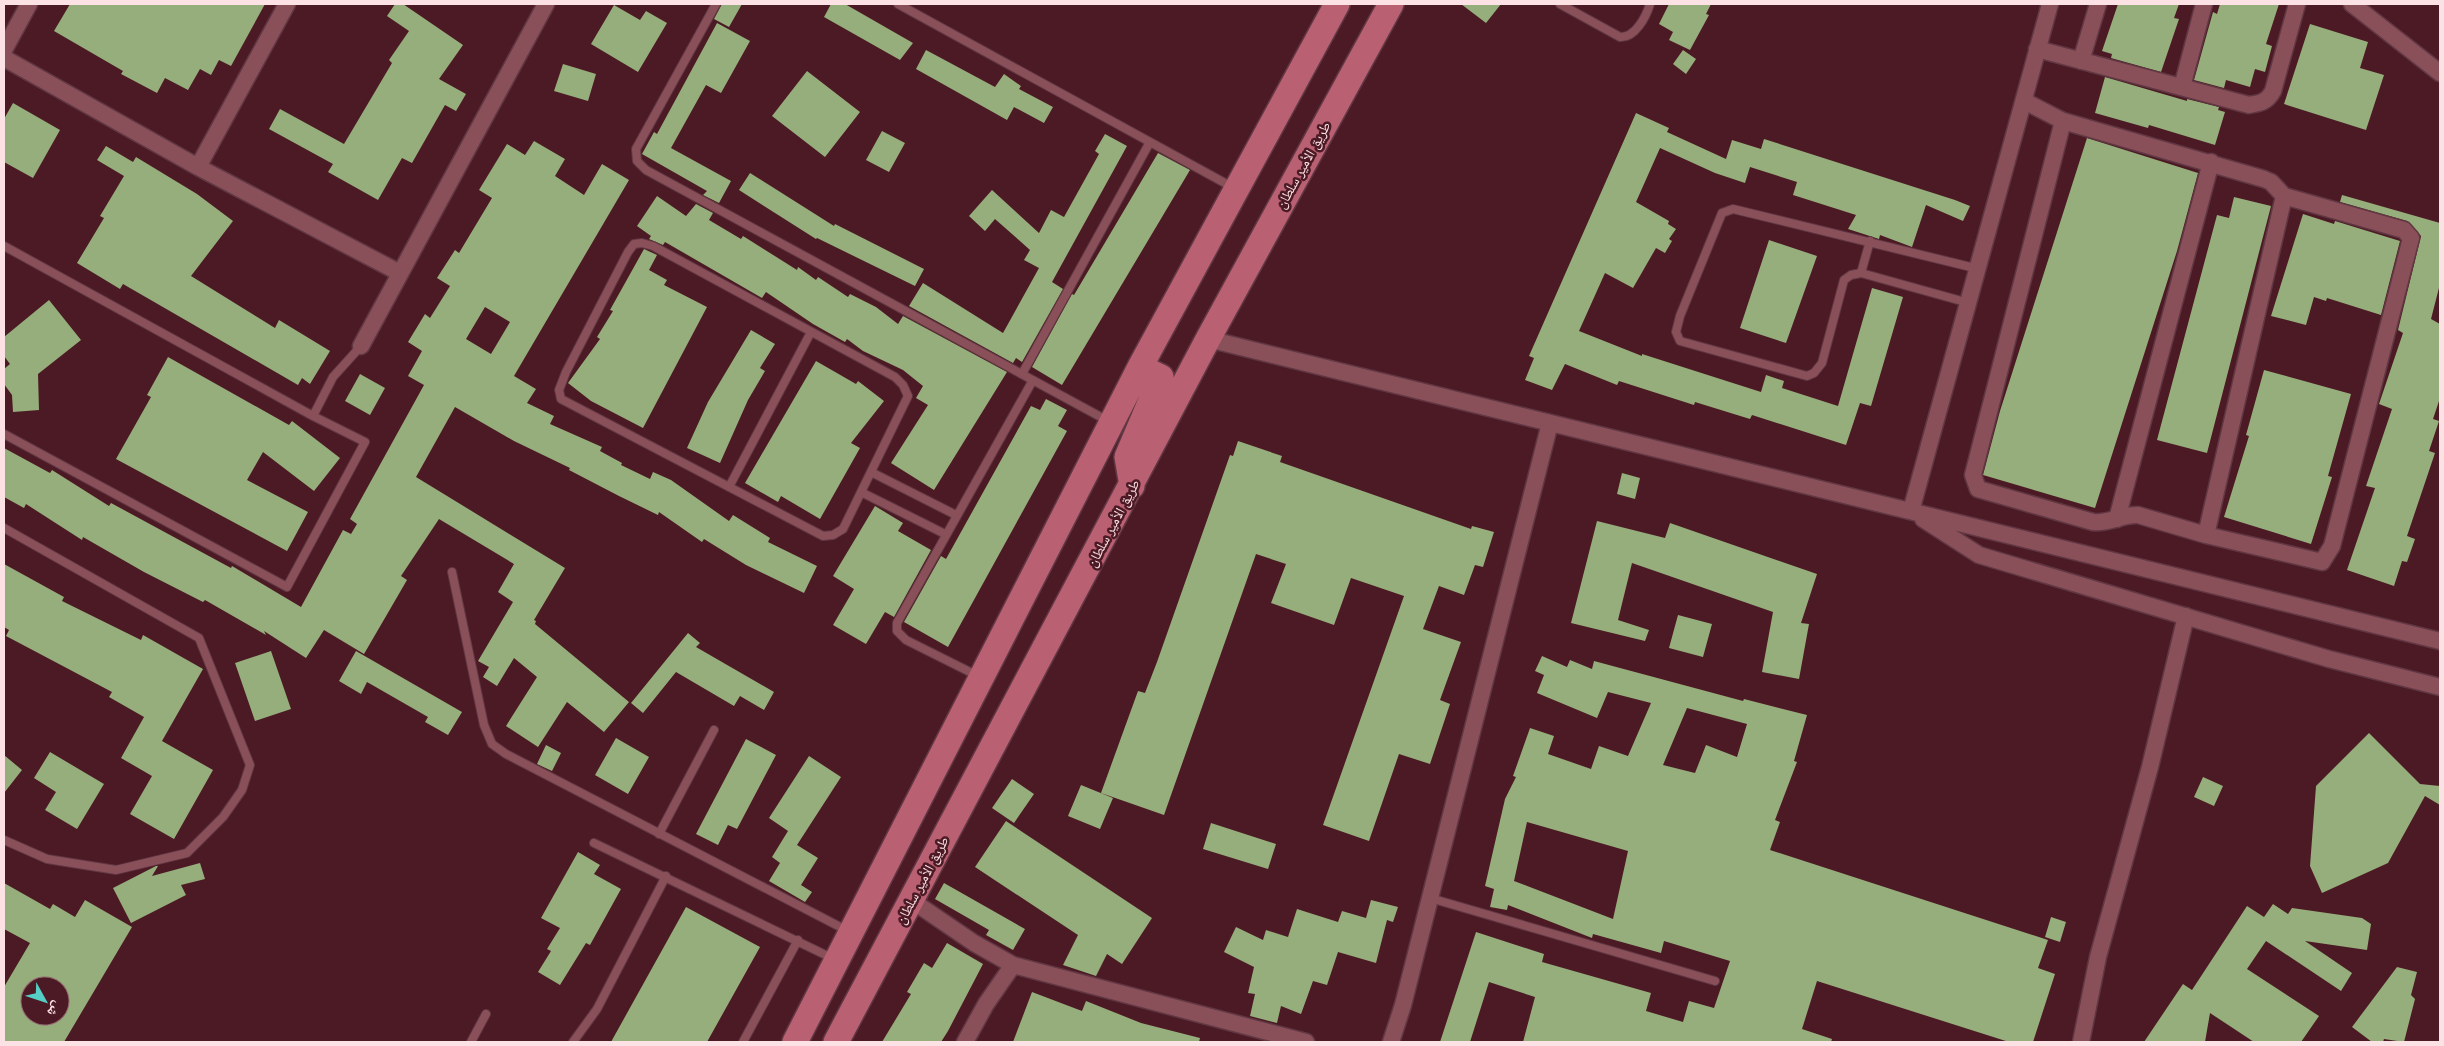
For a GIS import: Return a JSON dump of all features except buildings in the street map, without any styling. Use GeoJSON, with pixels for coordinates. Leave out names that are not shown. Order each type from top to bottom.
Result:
{"type":"FeatureCollection","features":[{"type":"Feature","properties":{"kind":"main road"},"geometry":{"type":"LineString","coordinates":[[795,1042],[838,962],[1111,422],[1337,4]]}},
{"type":"Feature","properties":{"kind":"main road","name":"طريق الأمير سلطان"},"geometry":{"type":"LineString","coordinates":[[836,1042],[1132,486],[1208,339],[1391,4]]}},
{"type":"Feature","properties":{"kind":"main road"},"geometry":{"type":"LineString","coordinates":[[1132,486],[1127,457],[1160,377],[1140,367]]}},
{"type":"Feature","properties":{"kind":"street"},"geometry":{"type":"LineString","coordinates":[[5,43],[29,4]]}},
{"type":"Feature","properties":{"kind":"street"},"geometry":{"type":"LineString","coordinates":[[198,167],[287,4]]}},
{"type":"Feature","properties":{"kind":"street"},"geometry":{"type":"LineString","coordinates":[[361,346],[546,4]]}},
{"type":"Feature","properties":{"kind":"street"},"geometry":{"type":"LineString","coordinates":[[1911,511],[1979,269],[2050,4]]}},
{"type":"Feature","properties":{"kind":"street"},"geometry":{"type":"LineString","coordinates":[[2081,61],[2098,4]]}},
{"type":"Feature","properties":{"kind":"street"},"geometry":{"type":"LineString","coordinates":[[2182,87],[2204,4]]}},
{"type":"Feature","properties":{"kind":"street"},"geometry":{"type":"LineString","coordinates":[[2037,50],[2250,105],[2263,103],[2269,99],[2297,4]]}},
{"type":"Feature","properties":{"kind":"street"},"geometry":{"type":"LineString","coordinates":[[2352,4],[2440,73]]}},
{"type":"Feature","properties":{"kind":"street"},"geometry":{"type":"LineString","coordinates":[[4,58],[198,167],[400,273]]}},
{"type":"Feature","properties":{"kind":"street"},"geometry":{"type":"LineString","coordinates":[[2024,101],[2063,121],[2211,162],[2264,179],[2271,182],[2284,196],[2404,230],[2411,238],[2332,546],[2322,562],[2314,562],[2138,516],[2132,515],[2102,523],[2093,522],[1978,489],[1973,475],[2063,121]]}},
{"type":"Feature","properties":{"kind":"street"},"geometry":{"type":"LineString","coordinates":[[2117,519],[2211,162]]}},
{"type":"Feature","properties":{"kind":"street"},"geometry":{"type":"LineString","coordinates":[[2206,535],[2284,196]]}},
{"type":"Feature","properties":{"kind":"street"},"geometry":{"type":"LineString","coordinates":[[1208,339],[2440,641]]}},
{"type":"Feature","properties":{"kind":"street"},"geometry":{"type":"LineString","coordinates":[[1391,1042],[1430,898],[1550,423]]}},
{"type":"Feature","properties":{"kind":"street"},"geometry":{"type":"LineString","coordinates":[[1911,511],[1979,555],[2329,659],[2440,687]]}},
{"type":"Feature","properties":{"kind":"street"},"geometry":{"type":"LineString","coordinates":[[2081,1042],[2098,957],[2150,767],[2186,616]]}},
{"type":"Feature","properties":{"kind":"street"},"geometry":{"type":"LineString","coordinates":[[911,900],[974,942],[1013,965],[1306,1042]]}},
{"type":"Feature","properties":{"kind":"street"},"geometry":{"type":"LineString","coordinates":[[964,1042],[986,1004],[1013,965]]}},
{"type":"Feature","properties":{"kind":"lane"},"geometry":{"type":"LineString","coordinates":[[716,4],[636,149],[637,161],[646,170],[1111,422]]}},
{"type":"Feature","properties":{"kind":"lane"},"geometry":{"type":"LineString","coordinates":[[898,4],[1236,189]]}},
{"type":"Feature","properties":{"kind":"lane"},"geometry":{"type":"LineString","coordinates":[[1560,4],[1620,37],[1627,37],[1633,34],[1650,4]]}},
{"type":"Feature","properties":{"kind":"lane"},"geometry":{"type":"LineString","coordinates":[[1022,374],[1150,142]]}},
{"type":"Feature","properties":{"kind":"lane"},"geometry":{"type":"LineString","coordinates":[[1969,304],[1861,273],[1851,275],[1844,280],[1822,363],[1814,373],[1807,376],[1680,341],[1676,332],[1680,316],[1722,213],[1733,209],[1979,269]]}},
{"type":"Feature","properties":{"kind":"lane"},"geometry":{"type":"LineString","coordinates":[[1861,273],[1870,242]]}},
{"type":"Feature","properties":{"kind":"lane"},"geometry":{"type":"LineString","coordinates":[[634,244],[653,246],[811,332],[894,377],[904,385],[908,396],[843,529],[833,536],[823,536],[561,399],[559,390],[566,372],[628,252],[634,244]]}},
{"type":"Feature","properties":{"kind":"lane"},"geometry":{"type":"LineString","coordinates":[[4,434],[288,587],[365,442],[313,416],[5,248]]}},
{"type":"Feature","properties":{"kind":"lane"},"geometry":{"type":"LineString","coordinates":[[730,487],[811,332]]}},
{"type":"Feature","properties":{"kind":"lane"},"geometry":{"type":"LineString","coordinates":[[313,416],[333,376],[361,346]]}},
{"type":"Feature","properties":{"kind":"lane"},"geometry":{"type":"LineString","coordinates":[[982,678],[906,640],[897,631],[897,623],[904,607],[1033,380]]}},
{"type":"Feature","properties":{"kind":"lane"},"geometry":{"type":"LineString","coordinates":[[871,472],[956,515]]}},
{"type":"Feature","properties":{"kind":"lane"},"geometry":{"type":"LineString","coordinates":[[861,492],[945,534]]}},
{"type":"Feature","properties":{"kind":"lane"},"geometry":{"type":"LineString","coordinates":[[4,528],[199,638],[250,765],[242,790],[223,817],[187,853],[116,870],[48,859],[4,840]]}},
{"type":"Feature","properties":{"kind":"lane"},"geometry":{"type":"LineString","coordinates":[[452,572],[484,726],[492,744],[506,754],[852,933]]}},
{"type":"Feature","properties":{"kind":"lane"},"geometry":{"type":"LineString","coordinates":[[659,834],[714,730]]}},
{"type":"Feature","properties":{"kind":"lane"},"geometry":{"type":"LineString","coordinates":[[594,843],[798,940],[838,962]]}},
{"type":"Feature","properties":{"kind":"lane"},"geometry":{"type":"LineString","coordinates":[[573,1042],[597,1009],[666,876]]}},
{"type":"Feature","properties":{"kind":"lane"},"geometry":{"type":"LineString","coordinates":[[1430,898],[1715,981]]}},
{"type":"Feature","properties":{"kind":"lane"},"geometry":{"type":"LineString","coordinates":[[743,1042],[798,940]]}},
{"type":"Feature","properties":{"kind":"lane"},"geometry":{"type":"LineString","coordinates":[[471,1042],[486,1014]]}}]}
